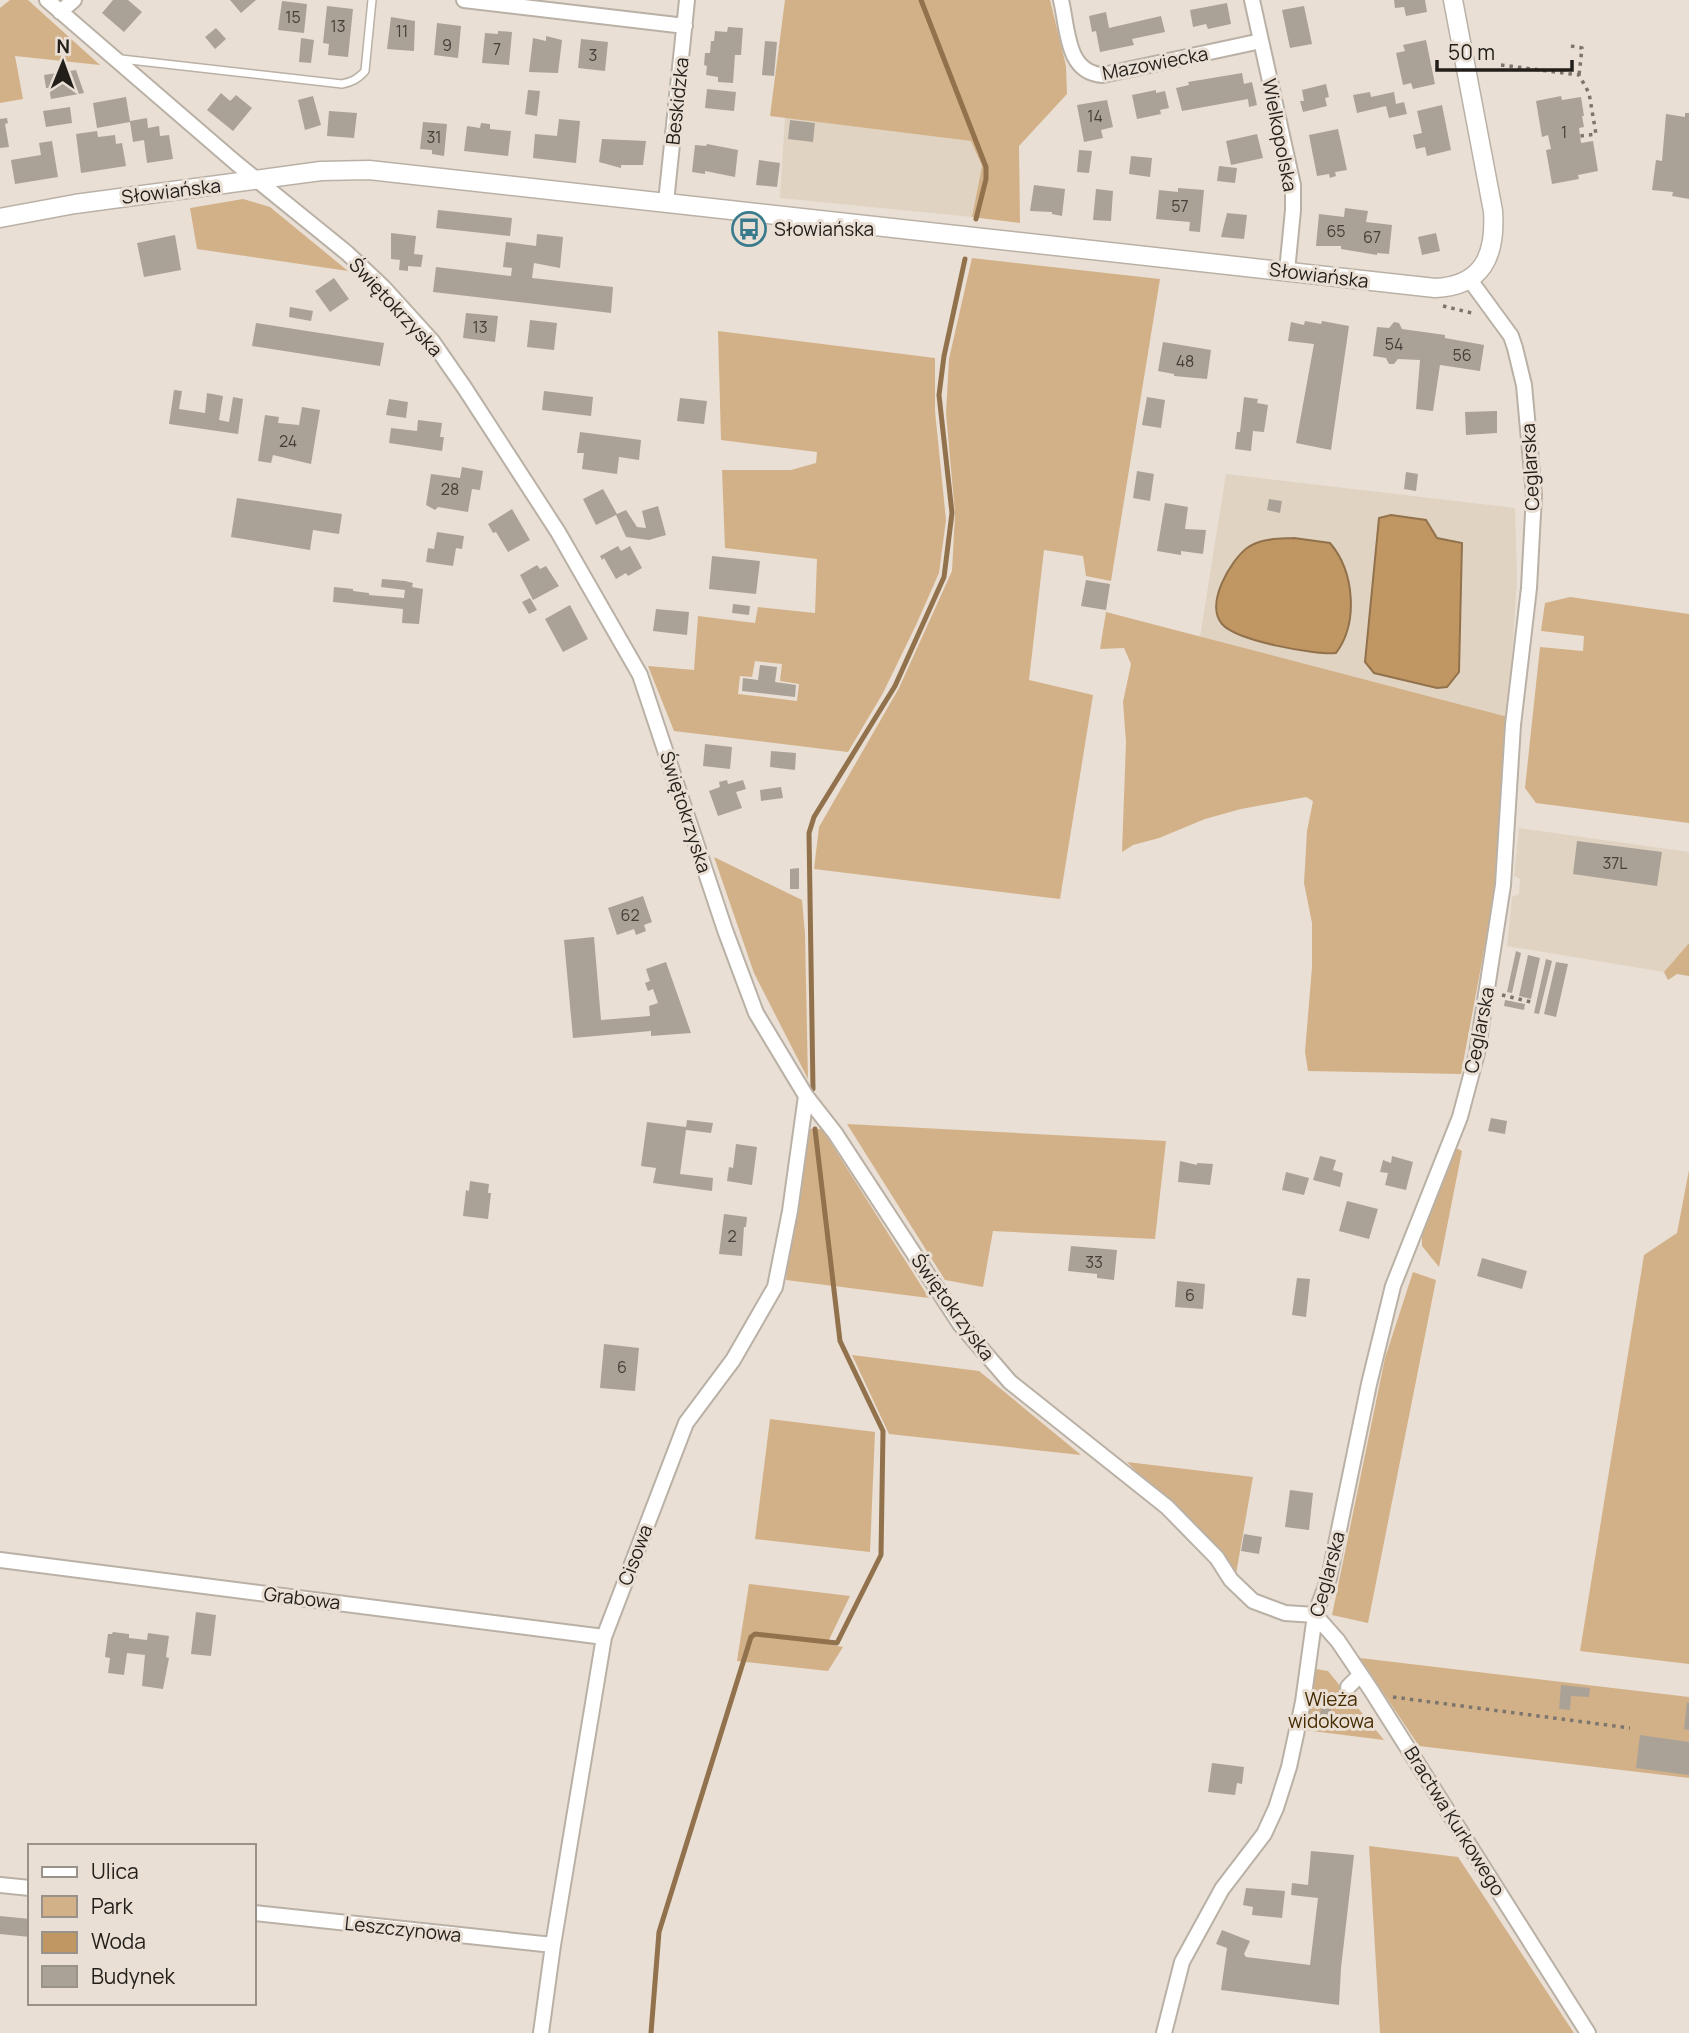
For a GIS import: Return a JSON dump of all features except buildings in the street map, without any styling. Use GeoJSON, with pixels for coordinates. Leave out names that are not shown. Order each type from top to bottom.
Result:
{"type":"FeatureCollection","features":[{"type":"Feature","properties":{"kind":"street","name":"Świętokrzyska"},"geometry":{"type":"LineString","coordinates":[[47,0],[256,180],[347,253],[383,287],[432,341],[558,532],[640,675],[725,930],[756,1013],[805,1101],[835,1133],[960,1324],[1010,1382],[1167,1507],[1217,1558],[1231,1580],[1253,1601],[1285,1613],[1315,1615]]}},
{"type":"Feature","properties":{"kind":"street"},"geometry":{"type":"LineString","coordinates":[[60,12],[74,0]]}},
{"type":"Feature","properties":{"kind":"street"},"geometry":{"type":"LineString","coordinates":[[464,0],[685,26]]}},
{"type":"Feature","properties":{"kind":"street","name":"Beskidzka"},"geometry":{"type":"LineString","coordinates":[[666,202],[687,0]]}},
{"type":"Feature","properties":{"kind":"street","name":"Mazowiecka"},"geometry":{"type":"LineString","coordinates":[[1062,0],[1076,63],[1083,71],[1092,75],[1103,75],[1261,41]]}},
{"type":"Feature","properties":{"kind":"street","name":"Wielkopolska"},"geometry":{"type":"LineString","coordinates":[[1252,0],[1293,185],[1287,271]]}},
{"type":"Feature","properties":{"kind":"street"},"geometry":{"type":"LineString","coordinates":[[1453,0],[1494,230],[1489,256],[1469,280]]}},
{"type":"Feature","properties":{"kind":"street","name":"Słowiańska"},"geometry":{"type":"LineString","coordinates":[[0,218],[75,204],[321,171],[369,170],[1435,288],[1469,280]]}},
{"type":"Feature","properties":{"kind":"street","name":"Ceglarska"},"geometry":{"type":"LineString","coordinates":[[1164,2033],[1182,1962],[1222,1889],[1264,1834],[1276,1808],[1289,1767],[1303,1702],[1315,1615],[1329,1578],[1369,1384],[1393,1286],[1460,1117],[1477,1053],[1503,885],[1513,726],[1530,588],[1534,495],[1524,385],[1511,336],[1469,280]]}},
{"type":"Feature","properties":{"kind":"street","name":"Cisowa"},"geometry":{"type":"LineString","coordinates":[[541,2033],[604,1637],[686,1423],[733,1360],[775,1287],[790,1211],[805,1101]]}},
{"type":"Feature","properties":{"kind":"street","name":"Grabowa"},"geometry":{"type":"LineString","coordinates":[[0,1560],[604,1637]]}},
{"type":"Feature","properties":{"kind":"street","name":"Bractwa Kurkowego"},"geometry":{"type":"LineString","coordinates":[[1315,1615],[1338,1641],[1371,1690],[1588,2033]]}},
{"type":"Feature","properties":{"kind":"street"},"geometry":{"type":"LineString","coordinates":[[1348,1687],[1360,1675]]}},
{"type":"Feature","properties":{"kind":"street"},"geometry":{"type":"LineString","coordinates":[[0,1885],[28,1888]]}},
{"type":"Feature","properties":{"kind":"street","name":"Leszczynowa"},"geometry":{"type":"LineString","coordinates":[[256,1913],[553,1945]]}},
{"type":"Feature","properties":{"kind":"lane"},"geometry":{"type":"LineString","coordinates":[[114,58],[342,84],[358,78],[365,71],[372,0]]}},
{"type":"Feature","properties":{"kind":"path"},"geometry":{"type":"LineString","coordinates":[[1571,46],[1582,48],[1579,75],[1589,93],[1596,134],[1580,136]]}},
{"type":"Feature","properties":{"kind":"path"},"geometry":{"type":"LineString","coordinates":[[1502,65],[1579,75]]}},
{"type":"Feature","properties":{"kind":"path"},"geometry":{"type":"LineString","coordinates":[[1437,305],[1462,310],[1485,319],[1494,313]]}},
{"type":"Feature","properties":{"kind":"path"},"geometry":{"type":"LineString","coordinates":[[1486,992],[1531,1002]]}},
{"type":"Feature","properties":{"kind":"path"},"geometry":{"type":"LineString","coordinates":[[1371,1690],[1386,1696],[1630,1728]]}},
{"type":"Feature","properties":{"kind":"shaded area"},"geometry":{"type":"Polygon","coordinates":[[[785,117],[971,141],[982,166],[972,217],[780,198],[785,117]]]}},
{"type":"Feature","properties":{"kind":"shaded area"},"geometry":{"type":"Polygon","coordinates":[[[1226,474],[1515,508],[1517,579],[1508,717],[1200,637],[1226,474]]]}},
{"type":"Feature","properties":{"kind":"shaded area"},"geometry":{"type":"Polygon","coordinates":[[[1519,828],[1689,852],[1689,943],[1664,972],[1507,946],[1512,897],[1519,894],[1520,879],[1514,876],[1519,828]]]}},
{"type":"Feature","properties":{"kind":"green space"},"geometry":{"type":"Polygon","coordinates":[[[10,0],[28,0],[100,65],[15,56],[23,99],[0,103],[0,8],[10,0]]]}},
{"type":"Feature","properties":{"kind":"green space"},"geometry":{"type":"Polygon","coordinates":[[[785,0],[1050,0],[1066,66],[1067,94],[1019,146],[1020,223],[972,217],[982,166],[971,141],[770,116],[785,0]]]}},
{"type":"Feature","properties":{"kind":"green space"},"geometry":{"type":"Polygon","coordinates":[[[243,199],[270,207],[348,271],[197,249],[190,208],[243,199]]]}},
{"type":"Feature","properties":{"kind":"green space"},"geometry":{"type":"Polygon","coordinates":[[[972,258],[1160,279],[1111,581],[1086,576],[1083,556],[1044,550],[1029,680],[1093,695],[1060,899],[814,869],[819,827],[899,688],[952,571],[955,514],[946,413],[949,359],[972,258]]]}},
{"type":"Feature","properties":{"kind":"green space"},"geometry":{"type":"Polygon","coordinates":[[[718,331],[935,358],[935,411],[946,520],[939,573],[883,693],[848,752],[674,731],[648,666],[694,670],[698,616],[755,623],[758,607],[815,613],[817,559],[725,548],[722,470],[791,470],[816,463],[817,452],[721,440],[718,331]],[[755,661],[752,677],[740,676],[738,694],[797,701],[799,684],[780,681],[782,664],[755,661]]]}},
{"type":"Feature","properties":{"kind":"green space"},"geometry":{"type":"Polygon","coordinates":[[[1570,597],[1689,614],[1689,823],[1536,803],[1525,788],[1540,647],[1583,651],[1584,636],[1541,631],[1545,603],[1570,597]]]}},
{"type":"Feature","properties":{"kind":"green space"},"geometry":{"type":"Polygon","coordinates":[[[1106,612],[1508,717],[1494,897],[1461,1074],[1308,1071],[1305,1052],[1312,967],[1312,923],[1304,883],[1307,831],[1313,801],[1306,797],[1241,809],[1133,845],[1122,852],[1126,742],[1123,702],[1131,664],[1124,648],[1100,649],[1106,612]]]}},
{"type":"Feature","properties":{"kind":"green space"},"geometry":{"type":"Polygon","coordinates":[[[714,857],[802,900],[808,1079],[754,973],[714,857]]]}},
{"type":"Feature","properties":{"kind":"green space"},"geometry":{"type":"Polygon","coordinates":[[[1689,943],[1689,976],[1677,974],[1668,980],[1664,972],[1689,943]]]}},
{"type":"Feature","properties":{"kind":"green space"},"geometry":{"type":"Polygon","coordinates":[[[847,1124],[1166,1141],[1155,1239],[993,1231],[983,1287],[945,1280],[847,1124]]]}},
{"type":"Feature","properties":{"kind":"green space"},"geometry":{"type":"Polygon","coordinates":[[[808,1129],[822,1129],[929,1298],[786,1280],[803,1135],[808,1129]]]}},
{"type":"Feature","properties":{"kind":"green space"},"geometry":{"type":"Polygon","coordinates":[[[1454,1147],[1462,1151],[1439,1267],[1422,1246],[1422,1230],[1454,1147]]]}},
{"type":"Feature","properties":{"kind":"green space"},"geometry":{"type":"Polygon","coordinates":[[[1689,1170],[1689,1664],[1580,1651],[1644,1255],[1677,1233],[1689,1170]]]}},
{"type":"Feature","properties":{"kind":"green space"},"geometry":{"type":"Polygon","coordinates":[[[1413,1272],[1436,1280],[1368,1623],[1332,1615],[1385,1358],[1413,1272]]]}},
{"type":"Feature","properties":{"kind":"green space"},"geometry":{"type":"Polygon","coordinates":[[[852,1355],[979,1371],[1081,1455],[889,1434],[852,1355]]]}},
{"type":"Feature","properties":{"kind":"green space"},"geometry":{"type":"Polygon","coordinates":[[[770,1419],[875,1432],[870,1552],[755,1539],[770,1419]]]}},
{"type":"Feature","properties":{"kind":"green space"},"geometry":{"type":"Polygon","coordinates":[[[1127,1462],[1253,1477],[1236,1574],[1127,1462]]]}},
{"type":"Feature","properties":{"kind":"green space"},"geometry":{"type":"Polygon","coordinates":[[[749,1584],[850,1596],[827,1644],[843,1647],[828,1671],[737,1661],[749,1584]]]}},
{"type":"Feature","properties":{"kind":"green space"},"geometry":{"type":"Polygon","coordinates":[[[1360,1658],[1689,1697],[1689,1778],[1419,1746],[1360,1658]]]}},
{"type":"Feature","properties":{"kind":"green space","name":"Wieża widokowa"},"geometry":{"type":"Polygon","coordinates":[[[1316,1669],[1328,1671],[1384,1740],[1304,1730],[1316,1669]]]}},
{"type":"Feature","properties":{"kind":"green space"},"geometry":{"type":"Polygon","coordinates":[[[1369,1846],[1458,1857],[1574,2033],[1380,2033],[1369,1846]]]}},
{"type":"Feature","properties":{"kind":"water"},"geometry":{"type":"Polygon","coordinates":[[[1391,515],[1426,520],[1437,538],[1462,543],[1459,672],[1447,687],[1437,688],[1374,673],[1365,662],[1379,518],[1391,515]]]}},
{"type":"Feature","properties":{"kind":"water"},"geometry":{"type":"Polygon","coordinates":[[[1294,538],[1330,543],[1344,568],[1349,582],[1351,612],[1343,641],[1336,653],[1294,649],[1259,641],[1230,630],[1217,616],[1216,606],[1222,583],[1240,554],[1258,542],[1294,538]]]}},
{"type":"Feature","properties":{"kind":"waterway"},"geometry":{"type":"LineString","coordinates":[[921,0],[986,167],[986,179],[976,219]]}},
{"type":"Feature","properties":{"kind":"waterway"},"geometry":{"type":"LineString","coordinates":[[813,1089],[809,833],[814,817],[895,686],[944,577],[952,513],[939,395],[944,356],[965,259]]}},
{"type":"Feature","properties":{"kind":"waterway"},"geometry":{"type":"LineString","coordinates":[[651,2033],[659,1932],[751,1637],[755,1634],[837,1643],[881,1555],[883,1431],[840,1341],[815,1129]]}},
{"type":"Feature","properties":{"kind":"place","name":"Słowiańska"},"geometry":{"type":"Point","coordinates":[749,229]}}]}
